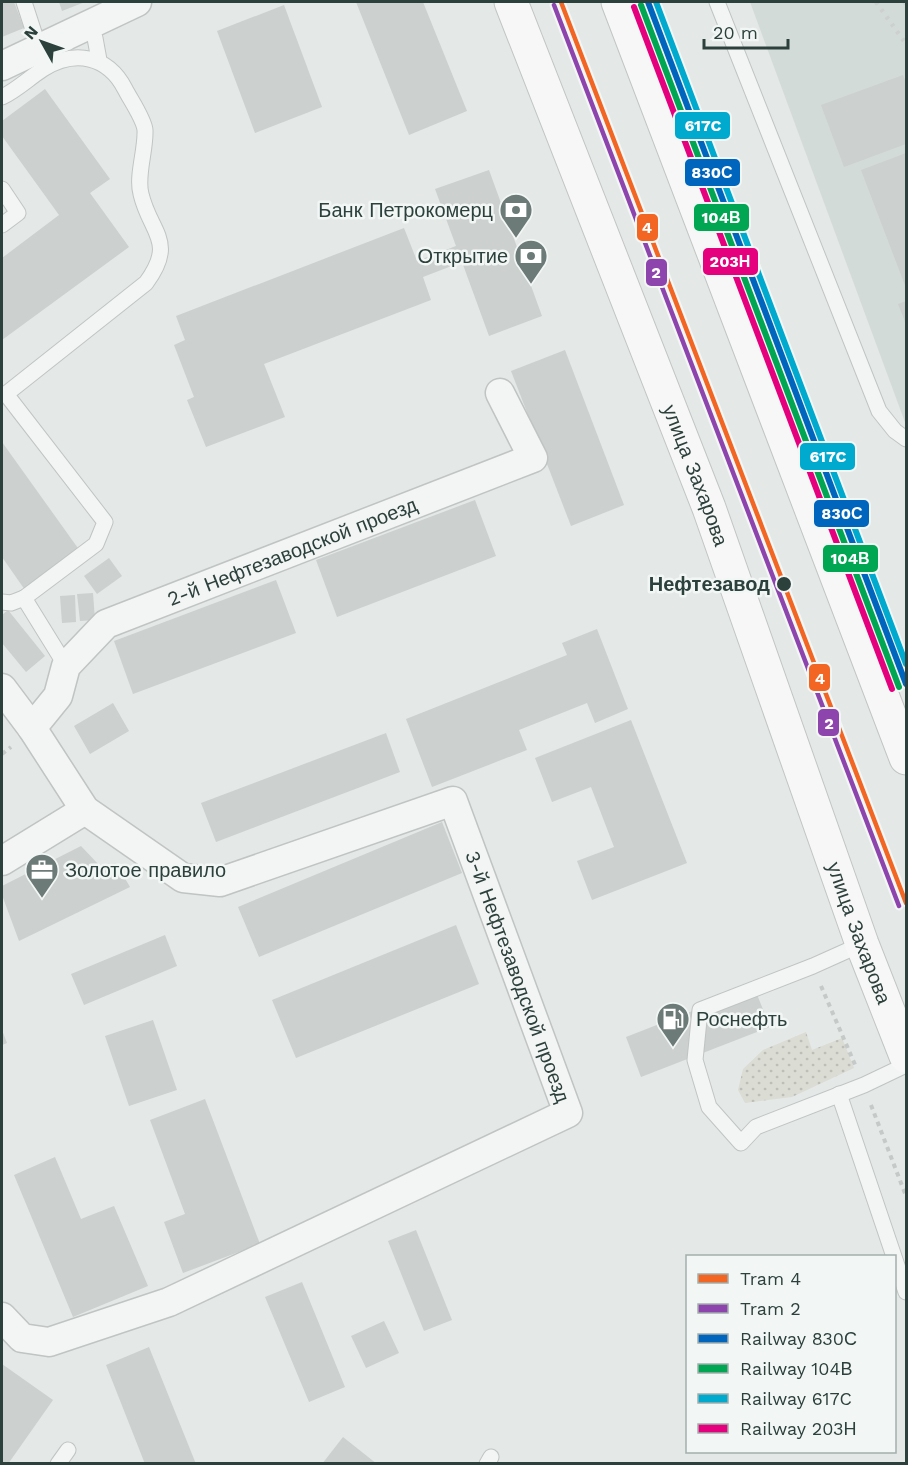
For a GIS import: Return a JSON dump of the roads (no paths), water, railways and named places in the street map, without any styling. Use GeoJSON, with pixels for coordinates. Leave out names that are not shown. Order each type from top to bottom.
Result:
{"type":"FeatureCollection","features":[{"type":"Feature","properties":{"kind":"main road","name":"улица Захарова"},"geometry":{"type":"LineString","coordinates":[[511,2],[709,508],[862,944],[906,1056]]}},
{"type":"Feature","properties":{"kind":"main road"},"geometry":{"type":"LineString","coordinates":[[618,2],[906,758]]}},
{"type":"Feature","properties":{"kind":"street"},"geometry":{"type":"LineString","coordinates":[[2,66],[137,2]]}},
{"type":"Feature","properties":{"kind":"street","name":"2-й Нефтезаводской проезд"},"geometry":{"type":"LineString","coordinates":[[32,728],[58,696],[66,666],[106,624],[533,458],[500,393]]}},
{"type":"Feature","properties":{"kind":"street"},"geometry":{"type":"LineString","coordinates":[[2,688],[32,728],[86,810],[2,861]]}},
{"type":"Feature","properties":{"kind":"street","name":"3-й Нефтезаводской проезд"},"geometry":{"type":"LineString","coordinates":[[2,1317],[22,1338],[49,1342],[169,1302],[568,1113],[453,801],[220,882],[183,878],[86,810]]}},
{"type":"Feature","properties":{"kind":"lane"},"geometry":{"type":"LineString","coordinates":[[24,2],[39,48]]}},
{"type":"Feature","properties":{"kind":"lane"},"geometry":{"type":"LineString","coordinates":[[717,2],[879,411],[895,431],[906,439]]}},
{"type":"Feature","properties":{"kind":"lane"},"geometry":{"type":"LineString","coordinates":[[87,24],[95,38],[99,60]]}},
{"type":"Feature","properties":{"kind":"lane"},"geometry":{"type":"LineString","coordinates":[[2,97],[16,90],[45,68],[68,60],[84,58],[99,60],[118,76],[145,128],[140,193],[161,242],[158,267],[146,283],[6,394],[105,522],[96,544],[24,598],[11,603],[2,602]]}},
{"type":"Feature","properties":{"kind":"lane"},"geometry":{"type":"LineString","coordinates":[[2,189],[18,213],[2,225]]}},
{"type":"Feature","properties":{"kind":"lane"},"geometry":{"type":"LineString","coordinates":[[24,598],[66,666]]}},
{"type":"Feature","properties":{"kind":"lane"},"geometry":{"type":"LineString","coordinates":[[862,944],[813,966],[700,1010],[695,1060],[709,1107],[741,1143],[756,1127],[864,1085],[906,1065]]}},
{"type":"Feature","properties":{"kind":"lane"},"geometry":{"type":"LineString","coordinates":[[839,1094],[893,1255]]}},
{"type":"Feature","properties":{"kind":"lane"},"geometry":{"type":"LineString","coordinates":[[896,1262],[906,1292]]}},
{"type":"Feature","properties":{"kind":"lane"},"geometry":{"type":"LineString","coordinates":[[58,1464],[68,1450]]}},
{"type":"Feature","properties":{"kind":"railway"},"geometry":{"type":"LineString","coordinates":[[876,2],[906,44]]}},
{"type":"Feature","properties":{"kind":"tram line","name":"4"},"geometry":{"type":"LineString","coordinates":[[561,2],[906,903]]}},
{"type":"Feature","properties":{"kind":"tram line","name":"2"},"geometry":{"type":"LineString","coordinates":[[554,5],[899,906]]}},
{"type":"Feature","properties":{"kind":"rail line","name":"830С"},"geometry":{"type":"LineString","coordinates":[[648,2],[906,684]]}},
{"type":"Feature","properties":{"kind":"rail line","name":"617C"},"geometry":{"type":"LineString","coordinates":[[656,2],[906,664]]}},
{"type":"Feature","properties":{"kind":"rail line","name":"104В"},"geometry":{"type":"LineString","coordinates":[[641,5],[899,687]]}},
{"type":"Feature","properties":{"kind":"rail line","name":"203Н"},"geometry":{"type":"LineString","coordinates":[[634,7],[892,689]]}},
{"type":"Feature","properties":{"kind":"place","name":"Банк Петрокомерц"},"geometry":{"type":"Point","coordinates":[516,239]}},
{"type":"Feature","properties":{"kind":"place","name":"Открытие"},"geometry":{"type":"Point","coordinates":[531,285]}},
{"type":"Feature","properties":{"kind":"place","name":"Нефтезавод"},"geometry":{"type":"Point","coordinates":[784,584]}},
{"type":"Feature","properties":{"kind":"place","name":"Золотое правило"},"geometry":{"type":"Point","coordinates":[42,899]}},
{"type":"Feature","properties":{"kind":"place","name":"Роснефть"},"geometry":{"type":"Point","coordinates":[673,1048]}}]}
